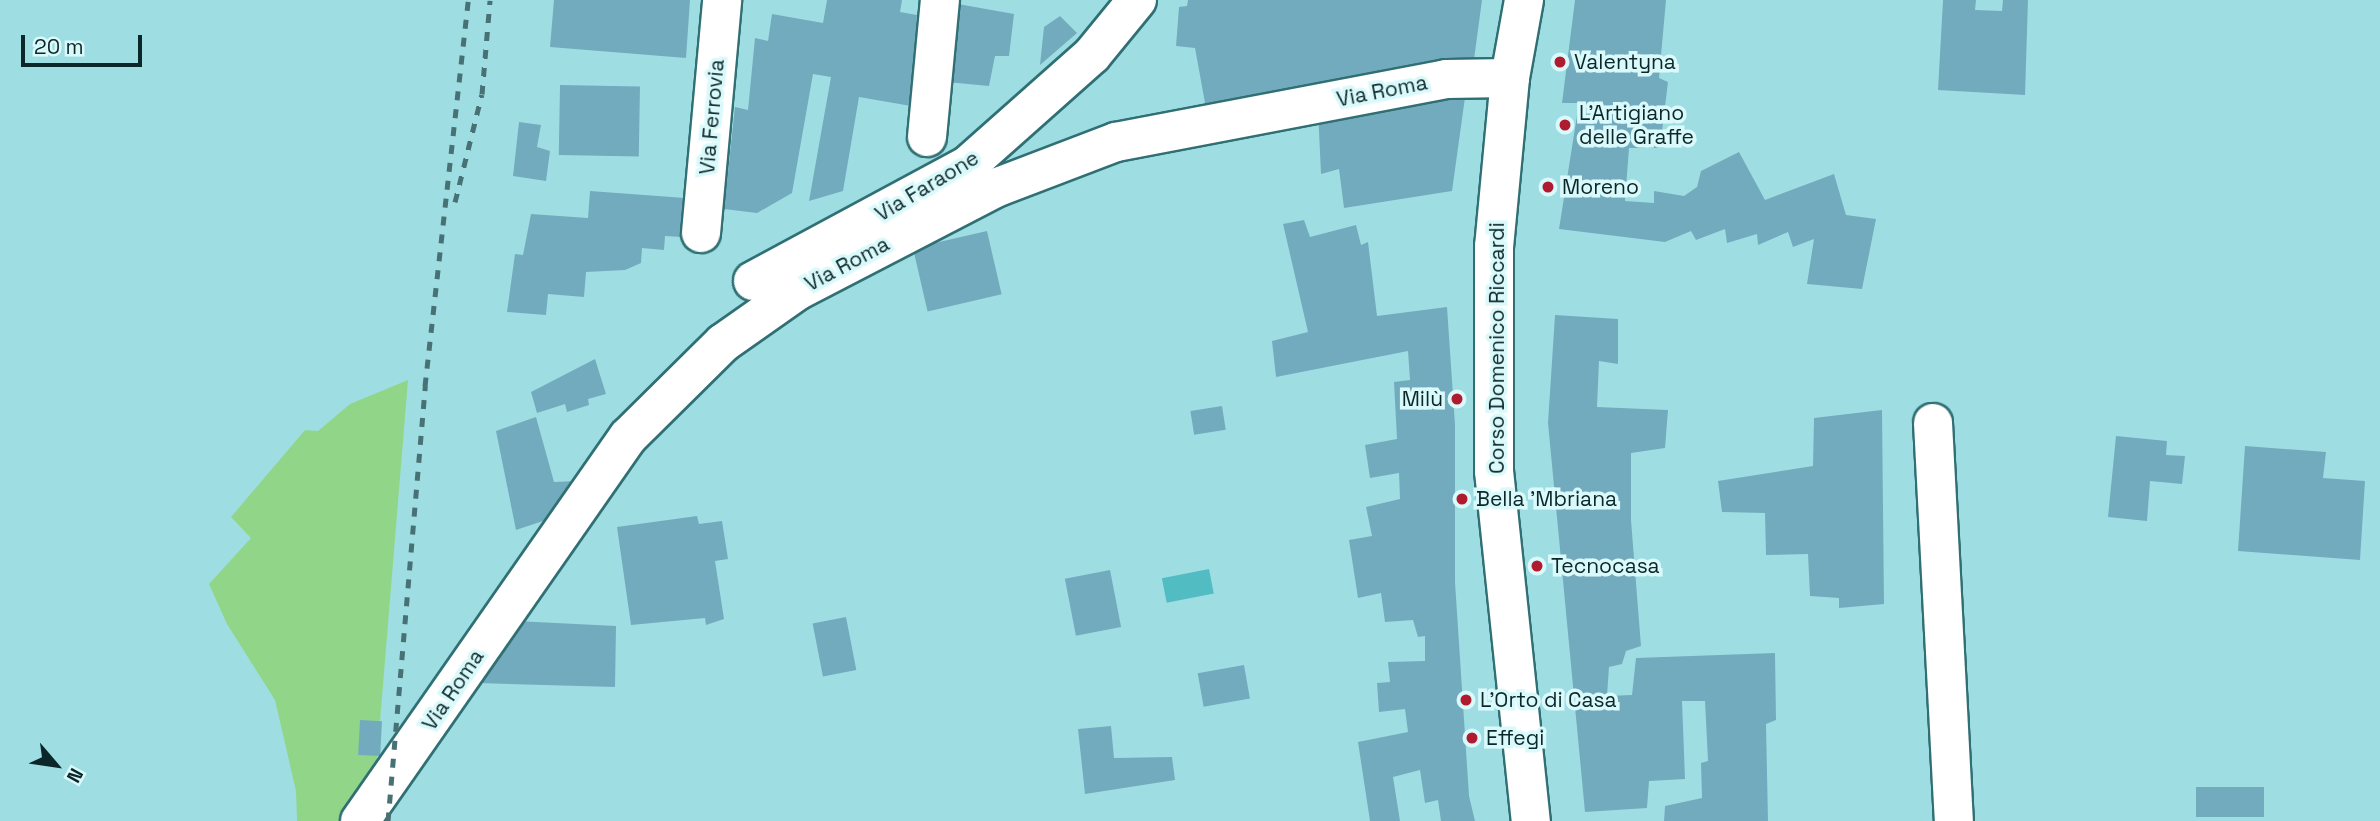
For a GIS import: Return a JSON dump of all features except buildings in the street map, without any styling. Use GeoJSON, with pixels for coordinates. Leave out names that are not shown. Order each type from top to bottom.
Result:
{"type":"FeatureCollection","features":[{"type":"Feature","properties":{"kind":"street","name":"Via Ferrovia"},"geometry":{"type":"LineString","coordinates":[[701,233],[722,0]]}},
{"type":"Feature","properties":{"kind":"street"},"geometry":{"type":"LineString","coordinates":[[926,137],[940,0]]}},
{"type":"Feature","properties":{"kind":"street","name":"Via Faraone"},"geometry":{"type":"LineString","coordinates":[[753,281],[967,166],[1092,55],[1137,0]]}},
{"type":"Feature","properties":{"kind":"street","name":"Corso Domenico Riccardi"},"geometry":{"type":"LineString","coordinates":[[1524,0],[1510,78],[1494,246],[1494,471],[1531,821]]}},
{"type":"Feature","properties":{"kind":"street","name":"Via Roma"},"geometry":{"type":"LineString","coordinates":[[360,821],[392,779],[628,437],[723,343],[797,291],[998,187],[1116,142],[1446,79],[1510,78]]}},
{"type":"Feature","properties":{"kind":"street"},"geometry":{"type":"LineString","coordinates":[[1933,423],[1954,821]]}},
{"type":"Feature","properties":{"kind":"green space"},"geometry":{"type":"Polygon","coordinates":[[[408,380],[377,758],[372,779],[343,821],[297,821],[296,791],[275,700],[227,624],[209,584],[251,538],[231,517],[305,430],[318,431],[350,404],[408,380]]]}},
{"type":"Feature","properties":{"kind":"water"},"geometry":{"type":"Polygon","coordinates":[[[1209,569],[1214,594],[1167,603],[1162,578],[1209,569]]]}},
{"type":"Feature","properties":{"kind":"railway"},"geometry":{"type":"LineString","coordinates":[[388,821],[425,386],[468,0]]}},
{"type":"Feature","properties":{"kind":"railway"},"geometry":{"type":"LineString","coordinates":[[455,202],[482,94],[490,0]]}},
{"type":"Feature","properties":{"kind":"place","name":"Valentyna"},"geometry":{"type":"Point","coordinates":[1560,62]}},
{"type":"Feature","properties":{"kind":"place","name":"L'Artigiano delle Graffe"},"geometry":{"type":"Point","coordinates":[1565,125]}},
{"type":"Feature","properties":{"kind":"place","name":"Moreno"},"geometry":{"type":"Point","coordinates":[1548,187]}},
{"type":"Feature","properties":{"kind":"place","name":"Milù"},"geometry":{"type":"Point","coordinates":[1457,399]}},
{"type":"Feature","properties":{"kind":"place","name":"Bella 'Mbriana"},"geometry":{"type":"Point","coordinates":[1462,499]}},
{"type":"Feature","properties":{"kind":"place","name":"Tecnocasa"},"geometry":{"type":"Point","coordinates":[1537,566]}},
{"type":"Feature","properties":{"kind":"place","name":"L'Orto di Casa"},"geometry":{"type":"Point","coordinates":[1466,700]}},
{"type":"Feature","properties":{"kind":"place","name":"Effegi"},"geometry":{"type":"Point","coordinates":[1472,738]}}]}
